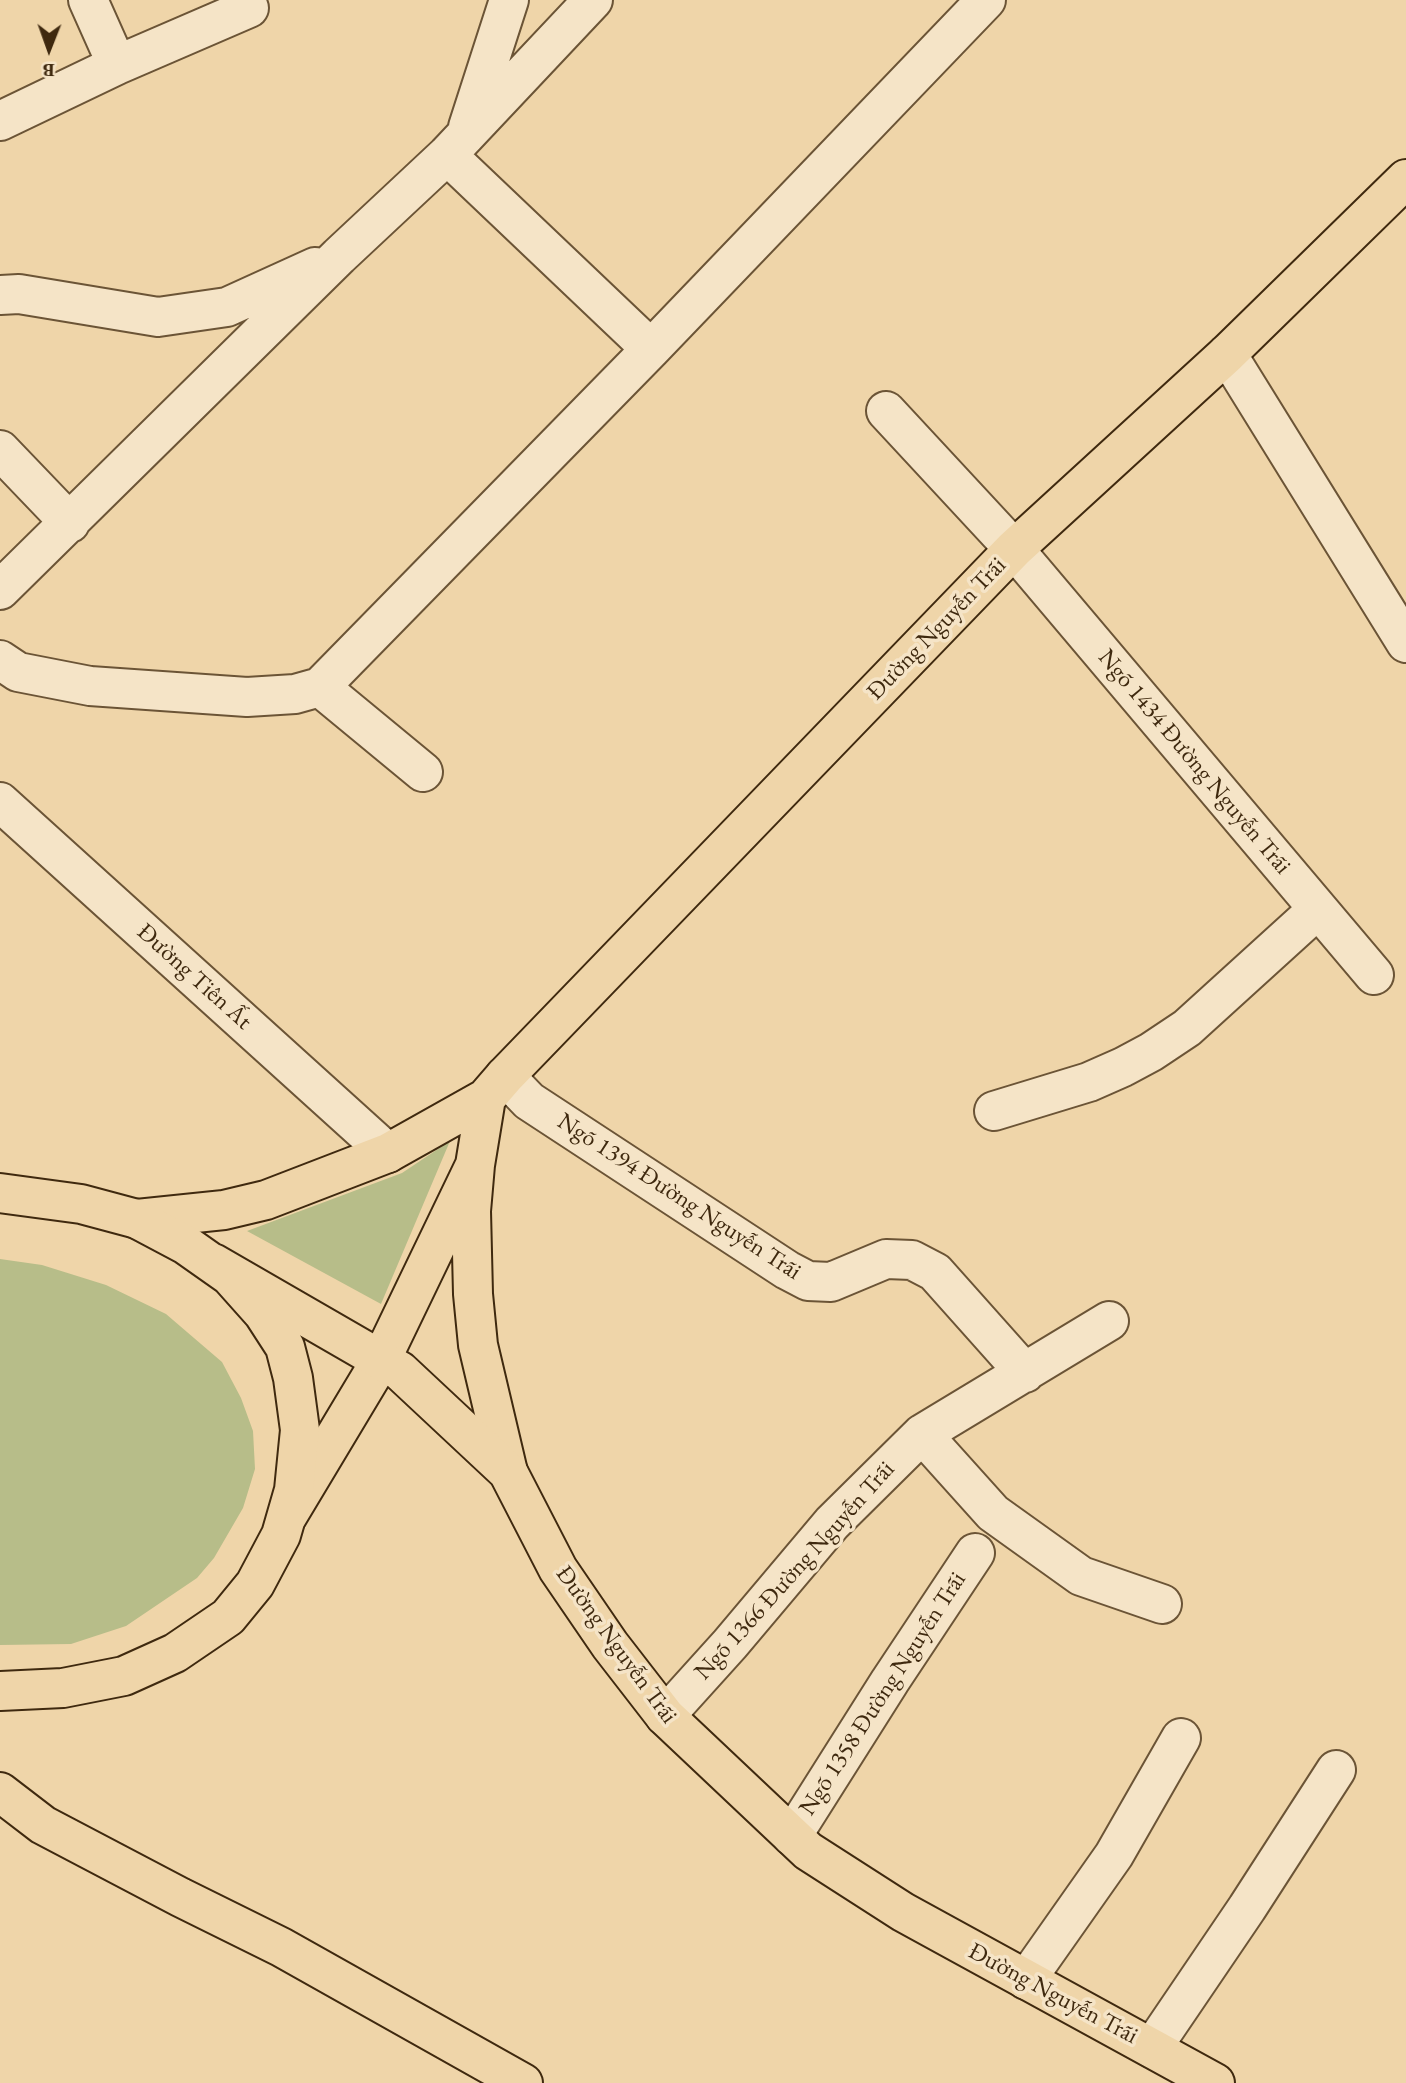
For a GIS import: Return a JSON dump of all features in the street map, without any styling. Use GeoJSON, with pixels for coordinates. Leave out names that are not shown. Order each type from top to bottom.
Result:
{"type":"FeatureCollection","features":[{"type":"Feature","properties":{"kind":"main road","name":"Đường Nguyễn Trãi"},"geometry":{"type":"LineString","coordinates":[[137,1219],[224,1210],[267,1200],[388,1153],[496,1087],[1014,549],[1227,354],[1406,179]]}},
{"type":"Feature","properties":{"kind":"main road","name":"Đường Nguyễn Trãi"},"geometry":{"type":"LineString","coordinates":[[496,1087],[475,1165],[471,1211],[473,1294],[478,1345],[508,1472],[558,1569],[610,1645],[665,1716],[808,1851],[903,1912],[1214,2083]]}},
{"type":"Feature","properties":{"kind":"main road"},"geometry":{"type":"LineString","coordinates":[[0,1690],[52,1689],[103,1681],[143,1669],[175,1653],[228,1617],[244,1599],[274,1550],[287,1517],[381,1360],[475,1165]]}},
{"type":"Feature","properties":{"kind":"main road"},"geometry":{"type":"LineString","coordinates":[[0,1181],[40,1197]]}},
{"type":"Feature","properties":{"kind":"main road"},"geometry":{"type":"LineString","coordinates":[[0,1193],[81,1204],[137,1219],[179,1241],[230,1276],[263,1313],[285,1347],[291,1368],[300,1430],[297,1469],[287,1517]]}},
{"type":"Feature","properties":{"kind":"main road"},"geometry":{"type":"LineString","coordinates":[[213,1264],[400,1371],[508,1472]]}},
{"type":"Feature","properties":{"kind":"main road"},"geometry":{"type":"LineString","coordinates":[[0,1791],[43,1825],[281,1947],[523,2083]]}},
{"type":"Feature","properties":{"kind":"street"},"geometry":{"type":"LineString","coordinates":[[88,0],[117,65]]}},
{"type":"Feature","properties":{"kind":"street"},"geometry":{"type":"LineString","coordinates":[[456,146],[509,0]]}},
{"type":"Feature","properties":{"kind":"street"},"geometry":{"type":"LineString","coordinates":[[0,590],[339,256],[456,146],[593,0]]}},
{"type":"Feature","properties":{"kind":"street"},"geometry":{"type":"LineString","coordinates":[[0,660],[18,672],[90,687],[247,697],[295,694],[320,687],[651,349],[986,0]]}},
{"type":"Feature","properties":{"kind":"street"},"geometry":{"type":"LineString","coordinates":[[0,121],[117,65],[249,8]]}},
{"type":"Feature","properties":{"kind":"street"},"geometry":{"type":"LineString","coordinates":[[456,146],[651,349]]}},
{"type":"Feature","properties":{"kind":"street"},"geometry":{"type":"LineString","coordinates":[[0,295],[19,294],[158,317],[228,307],[339,256]]}},
{"type":"Feature","properties":{"kind":"street"},"geometry":{"type":"LineString","coordinates":[[1227,354],[1406,643]]}},
{"type":"Feature","properties":{"kind":"street","name":"Ngõ 1434 Đường Nguyễn Trãi"},"geometry":{"type":"LineString","coordinates":[[886,411],[1014,549],[1374,975]]}},
{"type":"Feature","properties":{"kind":"street"},"geometry":{"type":"LineString","coordinates":[[0,450],[70,523]]}},
{"type":"Feature","properties":{"kind":"street"},"geometry":{"type":"LineString","coordinates":[[320,687],[423,772]]}},
{"type":"Feature","properties":{"kind":"street","name":"Đường Tiên Ất"},"geometry":{"type":"LineString","coordinates":[[0,802],[388,1153]]}},
{"type":"Feature","properties":{"kind":"street"},"geometry":{"type":"LineString","coordinates":[[994,1111],[1089,1082],[1151,1052],[1187,1028],[1318,909]]}},
{"type":"Feature","properties":{"kind":"street","name":"Ngõ 1394 Đường Nguyễn Trãi"},"geometry":{"type":"LineString","coordinates":[[496,1087],[529,1101],[787,1270],[808,1281],[831,1282],[886,1259],[912,1260],[936,1272],[1025,1373]]}},
{"type":"Feature","properties":{"kind":"street","name":"Ngõ 1366 Đường Nguyễn Trãi"},"geometry":{"type":"LineString","coordinates":[[665,1716],[832,1523],[922,1434],[1109,1321]]}},
{"type":"Feature","properties":{"kind":"street"},"geometry":{"type":"LineString","coordinates":[[922,1434],[993,1513],[1081,1576],[1162,1605]]}},
{"type":"Feature","properties":{"kind":"street","name":"Ngõ 1358 Đường Nguyễn Trãi"},"geometry":{"type":"LineString","coordinates":[[792,1836],[975,1553]]}},
{"type":"Feature","properties":{"kind":"street"},"geometry":{"type":"LineString","coordinates":[[1026,1980],[1114,1855],[1181,1738]]}},
{"type":"Feature","properties":{"kind":"street"},"geometry":{"type":"LineString","coordinates":[[1152,2048],[1336,1770]]}},
{"type":"Feature","properties":{"kind":"green space"},"geometry":{"type":"Polygon","coordinates":[[[450,1141],[381,1304],[247,1231],[402,1173],[450,1141]]]}},
{"type":"Feature","properties":{"kind":"green space"},"geometry":{"type":"Polygon","coordinates":[[[0,1259],[42,1265],[106,1285],[166,1314],[222,1362],[241,1398],[253,1431],[255,1469],[243,1508],[214,1558],[197,1578],[126,1626],[71,1644],[0,1645],[0,1259]]]}}]}
